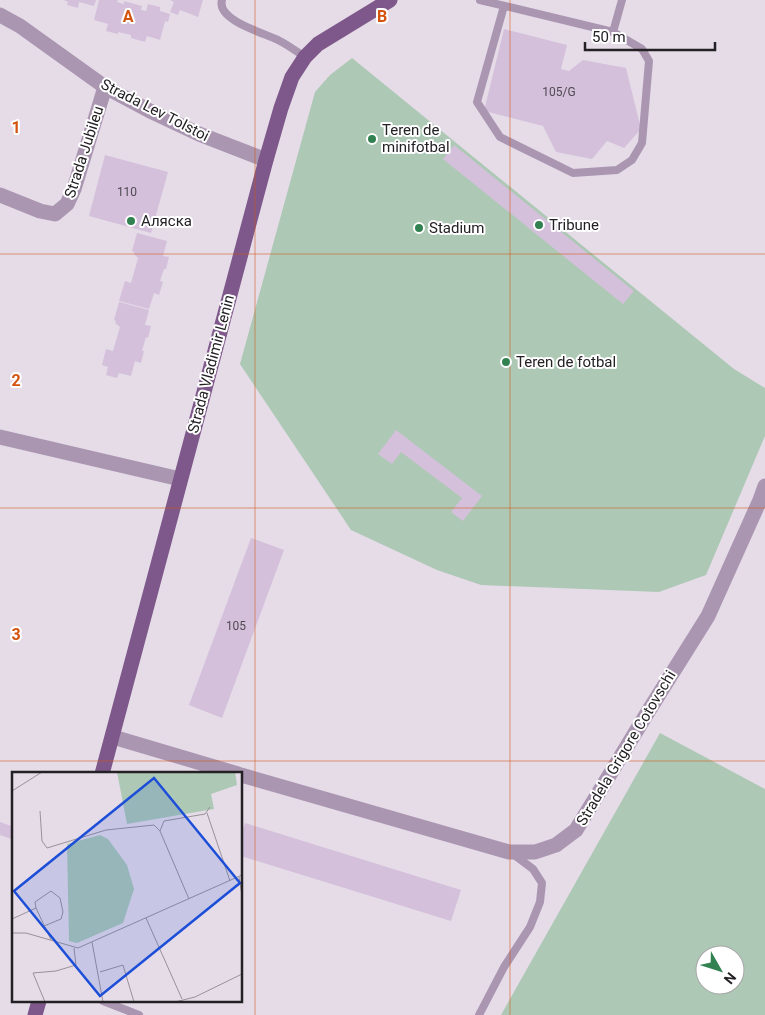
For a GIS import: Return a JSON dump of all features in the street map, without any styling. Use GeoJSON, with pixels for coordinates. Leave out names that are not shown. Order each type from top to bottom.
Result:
{"type":"FeatureCollection","features":[{"type":"Feature","properties":{"kind":"main road","name":"Strada Vladimir Lenin"},"geometry":{"type":"LineString","coordinates":[[103,772],[266,160],[292,77],[304,58],[318,44],[390,0]]}},
{"type":"Feature","properties":{"kind":"main road"},"geometry":{"type":"LineString","coordinates":[[35,1015],[39,1002]]}},
{"type":"Feature","properties":{"kind":"street","name":"Strada Lev Tolstoi"},"geometry":{"type":"LineString","coordinates":[[0,15],[20,26],[105,87],[199,134],[266,160]]}},
{"type":"Feature","properties":{"kind":"street","name":"Strada Jubileu"},"geometry":{"type":"LineString","coordinates":[[0,195],[40,211],[55,214],[67,204],[74,189],[105,87]]}},
{"type":"Feature","properties":{"kind":"street"},"geometry":{"type":"LineString","coordinates":[[0,437],[180,479]]}},
{"type":"Feature","properties":{"kind":"street","name":"Stradela Grigore Cotovschi"},"geometry":{"type":"LineString","coordinates":[[242,775],[509,852],[535,852],[556,845],[576,830],[708,616],[765,486]]}},
{"type":"Feature","properties":{"kind":"street","name":"Stradela Grigore Cotovschi"},"geometry":{"type":"LineString","coordinates":[[113,737],[233,772]]}},
{"type":"Feature","properties":{"kind":"lane"},"geometry":{"type":"LineString","coordinates":[[222,0],[221,4],[224,13],[233,20],[280,41],[293,48],[304,58]]}},
{"type":"Feature","properties":{"kind":"lane"},"geometry":{"type":"LineString","coordinates":[[480,0],[613,32],[642,49],[649,61],[642,143],[632,160],[617,170],[573,173],[500,137],[477,102],[504,6]]}},
{"type":"Feature","properties":{"kind":"lane"},"geometry":{"type":"LineString","coordinates":[[613,32],[622,0]]}},
{"type":"Feature","properties":{"kind":"lane"},"geometry":{"type":"LineString","coordinates":[[479,1015],[504,967],[530,927],[540,902],[542,883],[533,869],[509,852]]}},
{"type":"Feature","properties":{"kind":"lane"},"geometry":{"type":"LineString","coordinates":[[106,1002],[139,1015]]}},
{"type":"Feature","properties":{"kind":"green space","name":"Stadium"},"geometry":{"type":"Polygon","coordinates":[[[352,58],[734,369],[765,388],[765,436],[706,575],[659,592],[481,585],[437,570],[351,530],[240,364],[315,92],[330,75],[352,58]]]}},
{"type":"Feature","properties":{"kind":"green space"},"geometry":{"type":"Polygon","coordinates":[[[660,733],[765,789],[765,1015],[501,1015],[660,733]]]}},
{"type":"Feature","properties":{"kind":"building"},"geometry":{"type":"Polygon","coordinates":[[[64,0],[96,0],[94,6],[79,2],[78,8],[67,5],[68,2],[64,0]]]}},
{"type":"Feature","properties":{"kind":"building"},"geometry":{"type":"Polygon","coordinates":[[[99,0],[118,0],[117,2],[124,4],[124,1],[142,6],[141,10],[146,11],[148,4],[160,7],[160,11],[170,14],[168,22],[165,21],[160,40],[147,36],[145,42],[131,38],[131,35],[106,31],[108,24],[94,20],[99,0]]]}},
{"type":"Feature","properties":{"kind":"building"},"geometry":{"type":"Polygon","coordinates":[[[170,0],[203,0],[198,17],[180,10],[178,15],[170,12],[174,2],[170,0]]]}},
{"type":"Feature","properties":{"kind":"building"},"geometry":{"type":"Polygon","coordinates":[[[504,29],[567,45],[561,69],[569,71],[583,60],[626,68],[641,129],[624,148],[607,141],[592,159],[556,152],[543,126],[484,111],[504,29]]]}},
{"type":"Feature","properties":{"kind":"building","name":"Tribune"},"geometry":{"type":"Polygon","coordinates":[[[454,145],[634,291],[623,304],[443,159],[454,145]]]}},
{"type":"Feature","properties":{"kind":"building"},"geometry":{"type":"Polygon","coordinates":[[[105,155],[168,172],[151,233],[89,216],[105,155]]]}},
{"type":"Feature","properties":{"kind":"building"},"geometry":{"type":"Polygon","coordinates":[[[137,233],[167,241],[163,256],[169,257],[160,281],[163,282],[159,295],[154,293],[149,309],[119,301],[125,281],[131,283],[138,258],[132,251],[137,233]]]}},
{"type":"Feature","properties":{"kind":"building"},"geometry":{"type":"Polygon","coordinates":[[[119,302],[149,310],[145,325],[151,326],[142,351],[144,351],[141,363],[135,361],[131,376],[119,373],[117,378],[106,375],[108,367],[102,365],[106,349],[113,351],[120,327],[114,320],[119,302]]]}},
{"type":"Feature","properties":{"kind":"building"},"geometry":{"type":"Polygon","coordinates":[[[396,430],[482,496],[463,521],[451,512],[462,498],[401,452],[392,464],[378,454],[396,430]]]}},
{"type":"Feature","properties":{"kind":"building"},"geometry":{"type":"Polygon","coordinates":[[[251,538],[284,550],[222,718],[189,705],[251,538]]]}},
{"type":"Feature","properties":{"kind":"building"},"geometry":{"type":"Polygon","coordinates":[[[0,822],[12,826],[12,839],[0,835],[0,822]]]}},
{"type":"Feature","properties":{"kind":"building"},"geometry":{"type":"Polygon","coordinates":[[[245,823],[461,890],[451,921],[242,856],[242,833],[245,823]]]}},
{"type":"Feature","properties":{"kind":"place","name":"Teren de minifotbal"},"geometry":{"type":"Point","coordinates":[372,139]}},
{"type":"Feature","properties":{"kind":"place","name":"Аляска"},"geometry":{"type":"Point","coordinates":[131,221]}},
{"type":"Feature","properties":{"kind":"place","name":"Tribune"},"geometry":{"type":"Point","coordinates":[539,225]}},
{"type":"Feature","properties":{"kind":"place","name":"Stadium"},"geometry":{"type":"Point","coordinates":[419,228]}},
{"type":"Feature","properties":{"kind":"place","name":"Teren de fotbal"},"geometry":{"type":"Point","coordinates":[506,362]}}]}
